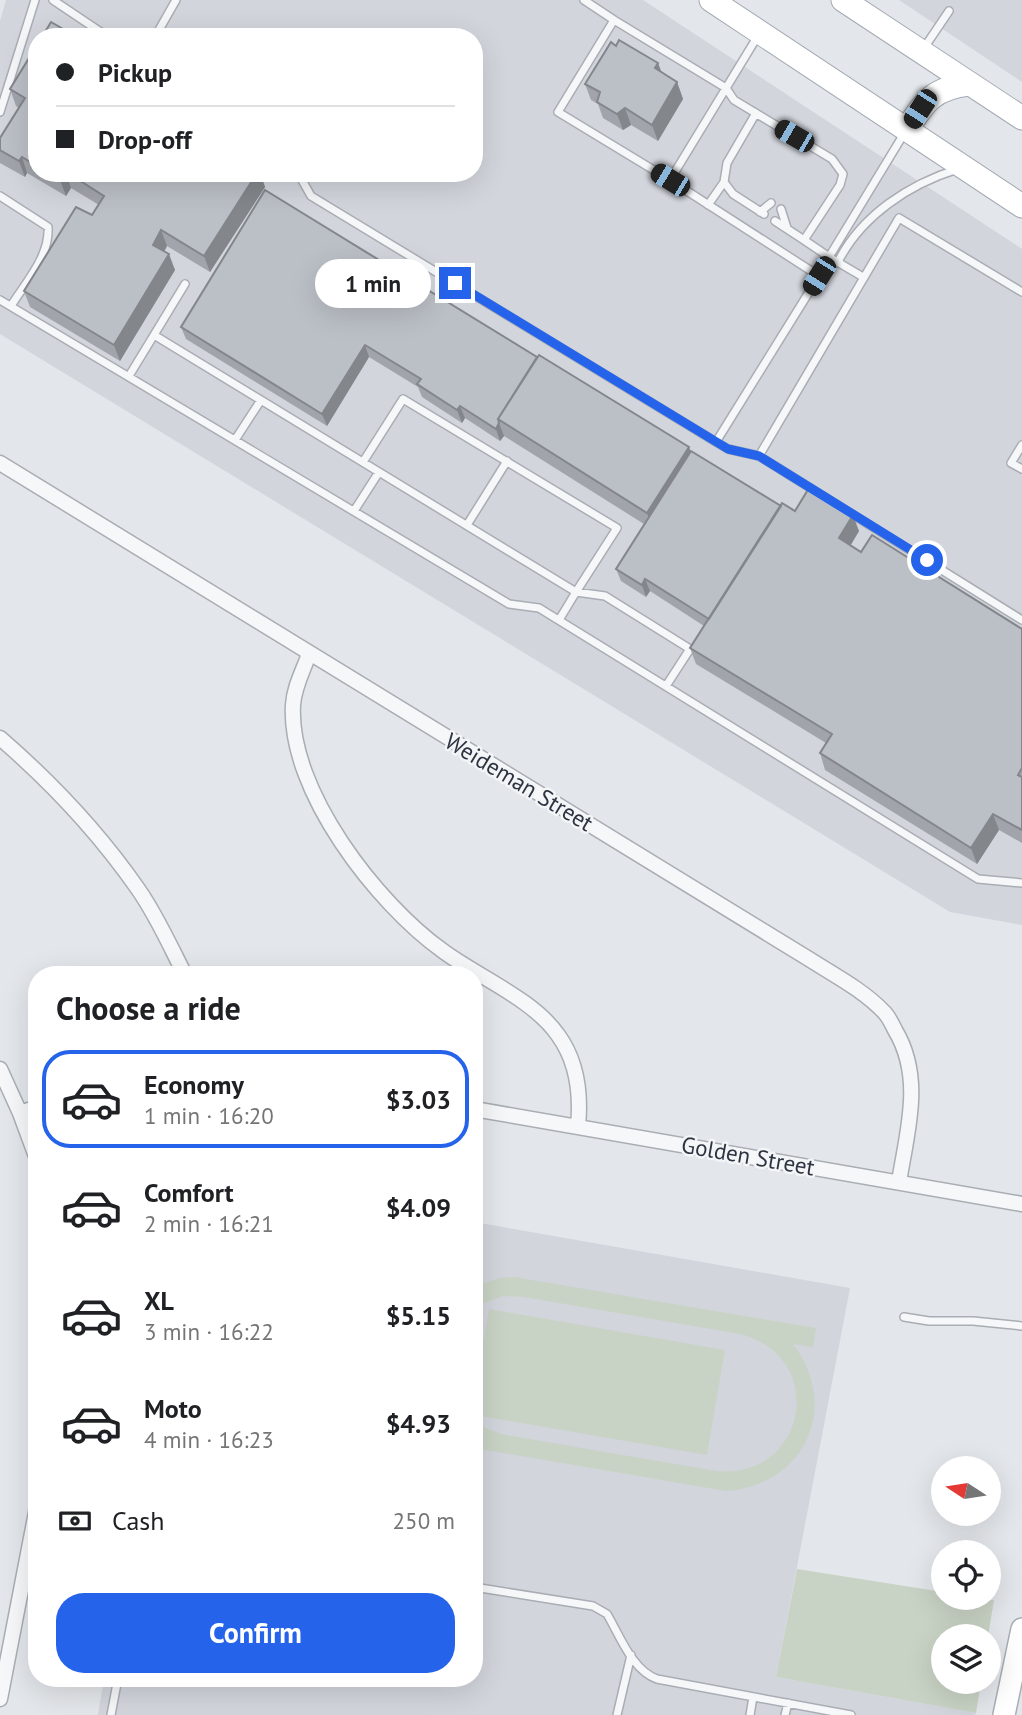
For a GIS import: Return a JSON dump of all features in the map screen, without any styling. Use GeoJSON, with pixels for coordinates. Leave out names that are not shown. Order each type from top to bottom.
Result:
{"type":"FeatureCollection","features":[{"type":"Feature","properties":{"kind":"main road"},"geometry":{"type":"LineString","coordinates":[[711,0],[1022,206]]}},
{"type":"Feature","properties":{"kind":"main road"},"geometry":{"type":"LineString","coordinates":[[843,0],[1022,118]]}},
{"type":"Feature","properties":{"kind":"main road"},"geometry":{"type":"LineString","coordinates":[[907,129],[929,98],[940,90],[969,84]]}},
{"type":"Feature","properties":{"kind":"main road"},"geometry":{"type":"LineString","coordinates":[[1004,1715],[1022,1629]]}},
{"type":"Feature","properties":{"kind":"street","name":"Weideman Street"},"geometry":{"type":"LineString","coordinates":[[0,463],[809,959],[886,1013],[899,1035],[909,1061],[913,1089],[899,1182]]}},
{"type":"Feature","properties":{"kind":"street"},"geometry":{"type":"LineString","coordinates":[[309,654],[298,682],[293,705],[295,731],[303,766],[320,804],[342,844],[380,895],[423,937],[466,966]]}},
{"type":"Feature","properties":{"kind":"street"},"geometry":{"type":"LineString","coordinates":[[0,738],[33,766],[97,835],[139,891],[180,966]]}},
{"type":"Feature","properties":{"kind":"street"},"geometry":{"type":"LineString","coordinates":[[483,977],[540,1015],[558,1034],[572,1059],[579,1090],[578,1126]]}},
{"type":"Feature","properties":{"kind":"street"},"geometry":{"type":"LineString","coordinates":[[0,1069],[28,1135]]}},
{"type":"Feature","properties":{"kind":"street"},"geometry":{"type":"LineString","coordinates":[[20,1113],[28,1110]]}},
{"type":"Feature","properties":{"kind":"street","name":"Golden Street"},"geometry":{"type":"LineString","coordinates":[[483,1110],[1022,1204]]}},
{"type":"Feature","properties":{"kind":"street"},"geometry":{"type":"LineString","coordinates":[[0,1699],[28,1554]]}},
{"type":"Feature","properties":{"kind":"lane"},"geometry":{"type":"LineString","coordinates":[[0,112],[35,0]]}},
{"type":"Feature","properties":{"kind":"lane"},"geometry":{"type":"LineString","coordinates":[[53,0],[95,28]]}},
{"type":"Feature","properties":{"kind":"lane"},"geometry":{"type":"LineString","coordinates":[[160,28],[176,0]]}},
{"type":"Feature","properties":{"kind":"lane"},"geometry":{"type":"LineString","coordinates":[[584,0],[726,88],[734,100],[832,159],[842,174],[840,185],[804,240]]}},
{"type":"Feature","properties":{"kind":"lane"},"geometry":{"type":"LineString","coordinates":[[921,52],[949,11]]}},
{"type":"Feature","properties":{"kind":"lane"},"geometry":{"type":"LineString","coordinates":[[614,20],[558,113],[670,180],[819,276]]}},
{"type":"Feature","properties":{"kind":"lane"},"geometry":{"type":"LineString","coordinates":[[670,180],[760,33]]}},
{"type":"Feature","properties":{"kind":"lane"},"geometry":{"type":"LineString","coordinates":[[708,205],[724,182],[727,163],[756,113]]}},
{"type":"Feature","properties":{"kind":"lane"},"geometry":{"type":"LineString","coordinates":[[716,442],[907,129]]}},
{"type":"Feature","properties":{"kind":"lane"},"geometry":{"type":"LineString","coordinates":[[838,262],[846,246],[872,216],[926,181],[964,167]]}},
{"type":"Feature","properties":{"kind":"lane"},"geometry":{"type":"LineString","coordinates":[[304,182],[312,196],[728,449],[759,456],[1022,620]]}},
{"type":"Feature","properties":{"kind":"lane"},"geometry":{"type":"LineString","coordinates":[[724,182],[733,194],[764,211]]}},
{"type":"Feature","properties":{"kind":"lane"},"geometry":{"type":"LineString","coordinates":[[0,196],[48,227],[49,240],[44,252],[11,306]]}},
{"type":"Feature","properties":{"kind":"lane"},"geometry":{"type":"LineString","coordinates":[[787,229],[776,218],[787,229],[863,277]]}},
{"type":"Feature","properties":{"kind":"lane"},"geometry":{"type":"LineString","coordinates":[[759,456],[899,218],[1022,292]]}},
{"type":"Feature","properties":{"kind":"lane"},"geometry":{"type":"LineString","coordinates":[[129,376],[185,284]]}},
{"type":"Feature","properties":{"kind":"lane"},"geometry":{"type":"LineString","coordinates":[[0,300],[509,604],[539,608],[978,879],[1022,883]]}},
{"type":"Feature","properties":{"kind":"lane"},"geometry":{"type":"LineString","coordinates":[[154,335],[576,592],[605,596],[690,649],[666,686]]}},
{"type":"Feature","properties":{"kind":"lane"},"geometry":{"type":"LineString","coordinates":[[363,462],[403,399],[617,528],[559,620]]}},
{"type":"Feature","properties":{"kind":"lane"},"geometry":{"type":"LineString","coordinates":[[235,440],[261,400]]}},
{"type":"Feature","properties":{"kind":"lane"},"geometry":{"type":"LineString","coordinates":[[1022,445],[1011,463],[1022,469]]}},
{"type":"Feature","properties":{"kind":"lane"},"geometry":{"type":"LineString","coordinates":[[467,526],[507,461]]}},
{"type":"Feature","properties":{"kind":"lane"},"geometry":{"type":"LineString","coordinates":[[354,511],[379,472]]}},
{"type":"Feature","properties":{"kind":"lane"},"geometry":{"type":"LineString","coordinates":[[904,1317],[1022,1326]]}},
{"type":"Feature","properties":{"kind":"lane"},"geometry":{"type":"LineString","coordinates":[[483,1588],[593,1605],[601,1609],[607,1614],[638,1665],[648,1675],[657,1679],[851,1715]]}},
{"type":"Feature","properties":{"kind":"lane"},"geometry":{"type":"LineString","coordinates":[[617,1715],[631,1654]]}},
{"type":"Feature","properties":{"kind":"lane"},"geometry":{"type":"LineString","coordinates":[[111,1715],[116,1687]]}},
{"type":"Feature","properties":{"kind":"lane"},"geometry":{"type":"LineString","coordinates":[[750,1715],[754,1697]]}},
{"type":"Feature","properties":{"kind":"lane"},"geometry":{"type":"LineString","coordinates":[[785,1715],[788,1703]]}},
{"type":"Feature","properties":{"kind":"shaded area"},"geometry":{"type":"Polygon","coordinates":[[[6,0],[643,0],[1022,249],[1022,925],[950,912],[0,334],[0,21],[6,0]]]}},
{"type":"Feature","properties":{"kind":"shaded area"},"geometry":{"type":"Polygon","coordinates":[[[899,0],[1022,0],[1022,82],[899,0]]]}},
{"type":"Feature","properties":{"kind":"shaded area"},"geometry":{"type":"Polygon","coordinates":[[[483,1224],[850,1288],[776,1677],[976,1713],[975,1715],[98,1715],[103,1687],[483,1687],[483,1224]]]}},
{"type":"Feature","properties":{"kind":"green space"},"geometry":{"type":"Polygon","coordinates":[[[514,1277],[816,1328],[813,1347],[793,1344],[807,1368],[814,1393],[814,1417],[807,1439],[795,1458],[777,1474],[754,1486],[726,1491],[483,1450],[483,1427],[501,1434],[716,1471],[747,1469],[771,1457],[787,1438],[796,1414],[796,1390],[787,1366],[768,1347],[740,1334],[524,1297],[503,1296],[483,1304],[483,1283],[514,1277]]]}},
{"type":"Feature","properties":{"kind":"green space"},"geometry":{"type":"Polygon","coordinates":[[[489,1309],[725,1350],[707,1455],[483,1417],[483,1343],[489,1309]]]}},
{"type":"Feature","properties":{"kind":"green space"},"geometry":{"type":"Polygon","coordinates":[[[797,1569],[931,1590],[931,1610],[992,1610],[990,1624],[931,1624],[931,1694],[979,1694],[976,1713],[776,1677],[797,1569]]]}},
{"type":"Feature","properties":{"kind":"building"},"geometry":{"type":"Polygon","coordinates":[[[51,22],[61,28],[47,28],[51,22]]]}},
{"type":"Feature","properties":{"kind":"building"},"geometry":{"type":"Polygon","coordinates":[[[619,40],[658,63],[655,68],[677,82],[652,125],[625,108],[617,114],[597,102],[600,92],[585,84],[611,42],[616,46],[619,40]]]}},
{"type":"Feature","properties":{"kind":"building"},"geometry":{"type":"Polygon","coordinates":[[[28,60],[28,161],[22,157],[19,161],[0,150],[0,138],[25,98],[10,89],[28,60]]]}},
{"type":"Feature","properties":{"kind":"building"},"geometry":{"type":"Polygon","coordinates":[[[82,182],[251,182],[204,256],[161,230],[153,245],[169,254],[114,345],[24,291],[76,207],[92,215],[104,196],[82,182]]]}},
{"type":"Feature","properties":{"kind":"building"},"geometry":{"type":"Polygon","coordinates":[[[265,190],[537,357],[498,419],[496,429],[460,406],[457,410],[417,384],[421,379],[365,345],[322,414],[181,327],[265,190]]]}},
{"type":"Feature","properties":{"kind":"building"},"geometry":{"type":"Polygon","coordinates":[[[539,355],[689,447],[647,513],[498,419],[539,355]]]}},
{"type":"Feature","properties":{"kind":"building"},"geometry":{"type":"Polygon","coordinates":[[[691,451],[781,506],[709,619],[645,579],[642,585],[616,569],[691,451]]]}},
{"type":"Feature","properties":{"kind":"building"},"geometry":{"type":"Polygon","coordinates":[[[809,488],[853,515],[839,538],[861,552],[872,535],[1022,629],[1022,768],[1018,775],[1022,777],[1022,830],[993,814],[971,848],[820,753],[832,734],[690,648],[782,503],[795,511],[809,488]]]}},
{"type":"Feature","properties":{"kind":"route"},"geometry":{"type":"LineString","coordinates":[[455,283],[728,449],[759,456],[927,560]]}}]}
